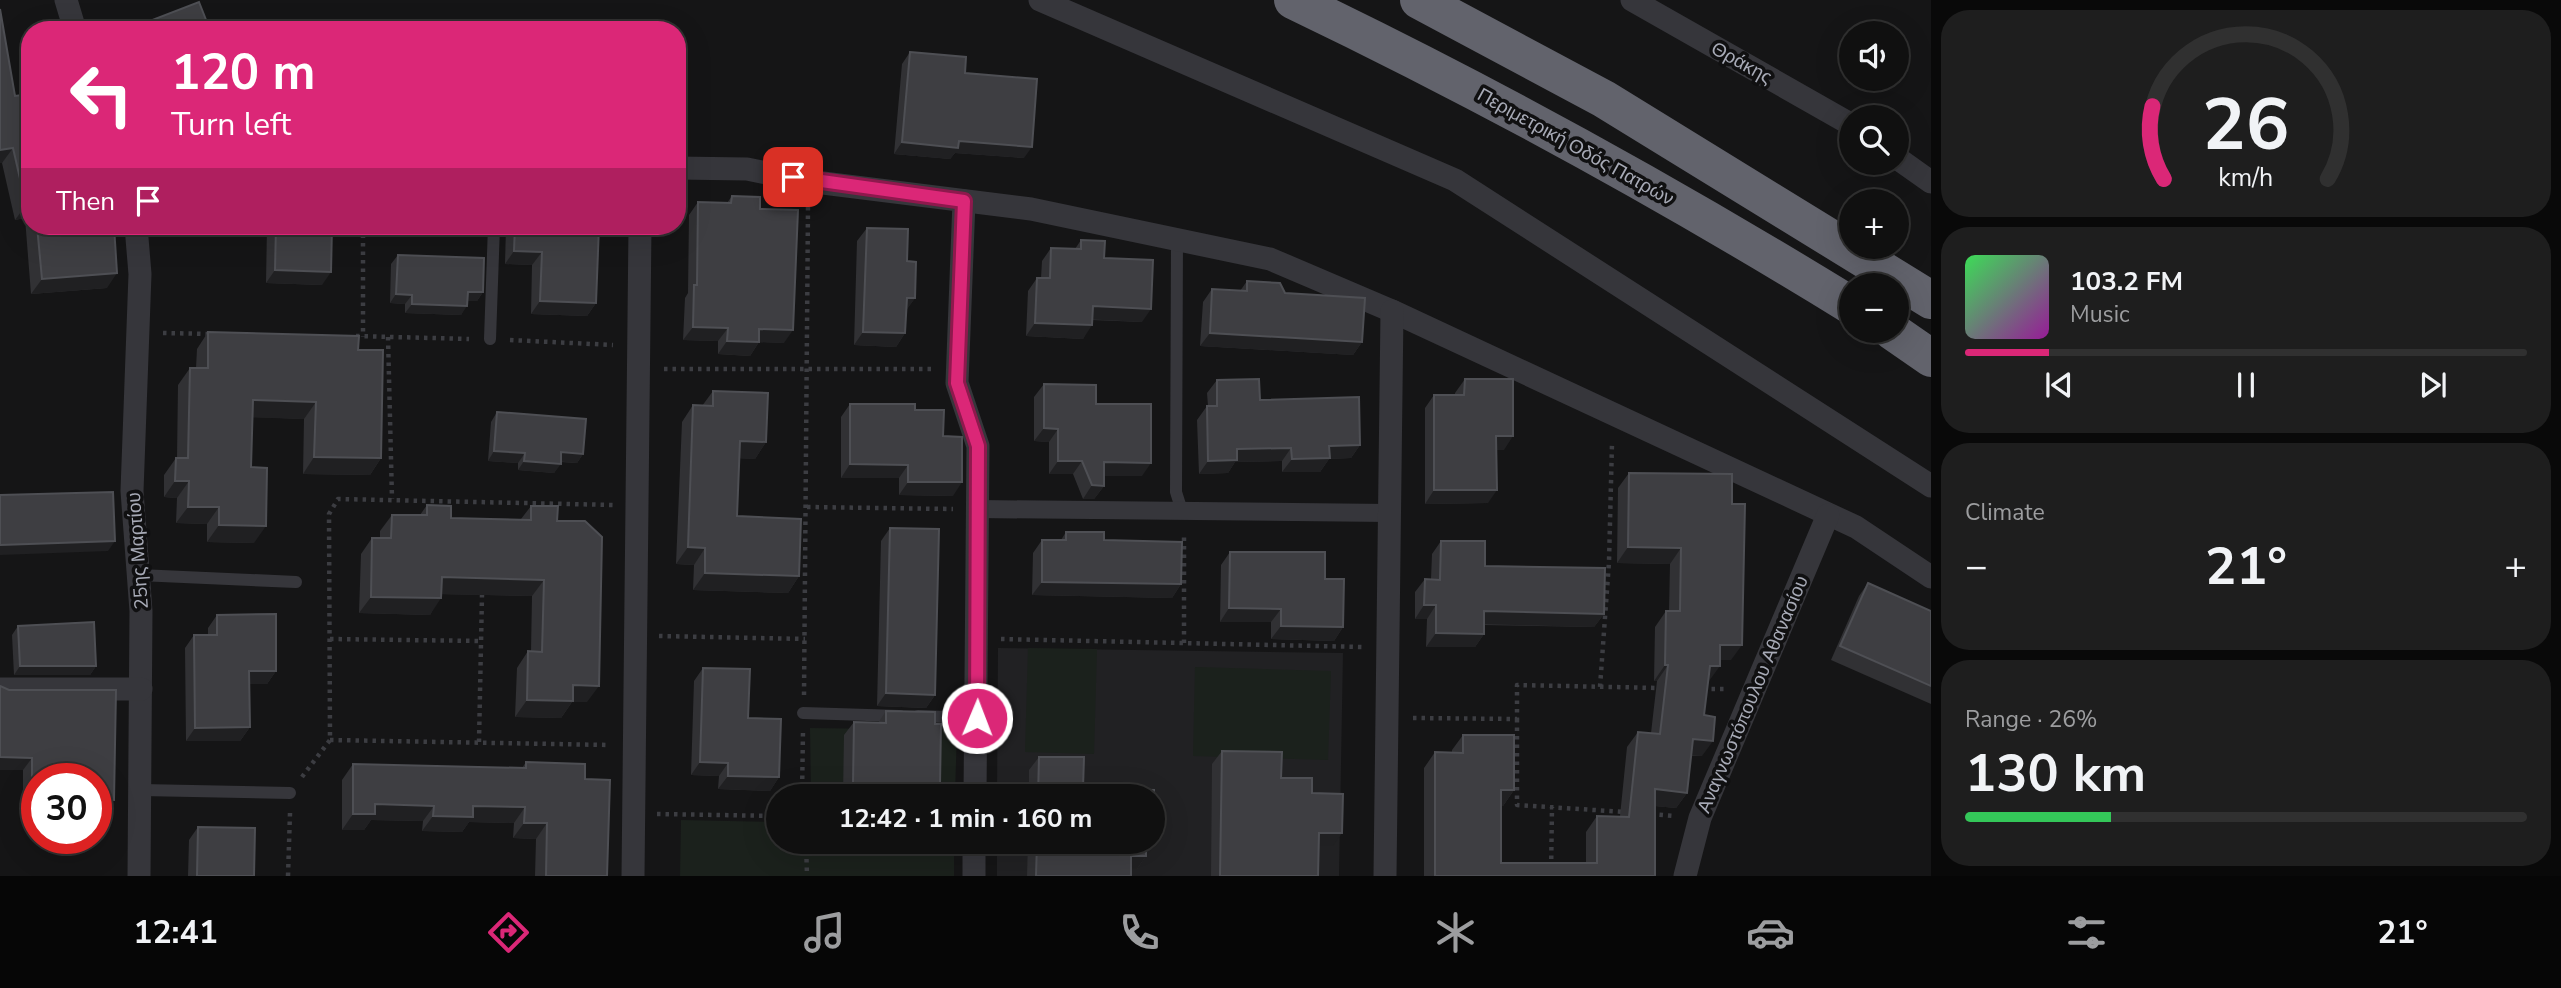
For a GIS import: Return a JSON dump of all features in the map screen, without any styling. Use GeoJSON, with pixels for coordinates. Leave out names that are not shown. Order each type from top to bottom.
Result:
{"type":"FeatureCollection","features":[{"type":"Feature","properties":{"kind":"highway","name":"Περιμετρική Οδός Πατρών"},"geometry":{"type":"LineString","coordinates":[[1293,0],[1442,72],[1573,142],[1744,239],[1839,298]]}},
{"type":"Feature","properties":{"kind":"highway"},"geometry":{"type":"LineString","coordinates":[[1419,0],[1604,99],[1931,300]]}},
{"type":"Feature","properties":{"kind":"highway"},"geometry":{"type":"LineString","coordinates":[[1909,343],[1931,358]]}},
{"type":"Feature","properties":{"kind":"street"},"geometry":{"type":"LineString","coordinates":[[66,0],[72,21]]}},
{"type":"Feature","properties":{"kind":"street"},"geometry":{"type":"LineString","coordinates":[[1040,0],[1455,180],[1931,486]]}},
{"type":"Feature","properties":{"kind":"street","name":"Θράκης"},"geometry":{"type":"LineString","coordinates":[[1632,0],[1839,118]]}},
{"type":"Feature","properties":{"kind":"street"},"geometry":{"type":"LineString","coordinates":[[1909,166],[1931,182]]}},
{"type":"Feature","properties":{"kind":"street"},"geometry":{"type":"LineString","coordinates":[[686,168],[747,169],[807,181],[1060,215],[1270,259],[1392,311],[1613,412],[1828,515],[1876,539],[1931,577]]}},
{"type":"Feature","properties":{"kind":"street"},"geometry":{"type":"LineString","coordinates":[[964,201],[957,370],[959,390],[978,446],[975,784]]}},
{"type":"Feature","properties":{"kind":"street","name":"25ης Μαρτίου"},"geometry":{"type":"LineString","coordinates":[[137,235],[140,274],[132,491],[139,575],[139,876]]}},
{"type":"Feature","properties":{"kind":"street"},"geometry":{"type":"LineString","coordinates":[[634,876],[635,505],[640,235]]}},
{"type":"Feature","properties":{"kind":"street"},"geometry":{"type":"LineString","coordinates":[[1385,876],[1392,311]]}},
{"type":"Feature","properties":{"kind":"street"},"geometry":{"type":"LineString","coordinates":[[978,509],[1389,513]]}},
{"type":"Feature","properties":{"kind":"street","name":"Αναγνωστόπουλου Αθανασίου"},"geometry":{"type":"LineString","coordinates":[[1685,876],[1700,818],[1828,515]]}},
{"type":"Feature","properties":{"kind":"street"},"geometry":{"type":"LineString","coordinates":[[0,689],[141,689]]}},
{"type":"Feature","properties":{"kind":"street"},"geometry":{"type":"LineString","coordinates":[[974,854],[974,876]]}},
{"type":"Feature","properties":{"kind":"lane"},"geometry":{"type":"LineString","coordinates":[[490,339],[494,235]]}},
{"type":"Feature","properties":{"kind":"lane"},"geometry":{"type":"LineString","coordinates":[[1177,240],[1176,492],[1182,511]]}},
{"type":"Feature","properties":{"kind":"lane"},"geometry":{"type":"LineString","coordinates":[[139,575],[296,582]]}},
{"type":"Feature","properties":{"kind":"lane"},"geometry":{"type":"LineString","coordinates":[[803,713],[977,718]]}},
{"type":"Feature","properties":{"kind":"lane"},"geometry":{"type":"LineString","coordinates":[[141,790],[290,793]]}},
{"type":"Feature","properties":{"kind":"path"},"geometry":{"type":"LineString","coordinates":[[802,784],[807,507],[807,181]]}},
{"type":"Feature","properties":{"kind":"path"},"geometry":{"type":"LineString","coordinates":[[363,235],[363,337]]}},
{"type":"Feature","properties":{"kind":"path"},"geometry":{"type":"LineString","coordinates":[[138,333],[218,334]]}},
{"type":"Feature","properties":{"kind":"path"},"geometry":{"type":"LineString","coordinates":[[350,336],[638,346]]}},
{"type":"Feature","properties":{"kind":"path"},"geometry":{"type":"LineString","coordinates":[[388,337],[392,499]]}},
{"type":"Feature","properties":{"kind":"path"},"geometry":{"type":"LineString","coordinates":[[638,369],[957,370]]}},
{"type":"Feature","properties":{"kind":"path"},"geometry":{"type":"LineString","coordinates":[[1600,687],[1609,562],[1613,412]]}},
{"type":"Feature","properties":{"kind":"path"},"geometry":{"type":"LineString","coordinates":[[288,876],[290,793],[330,740],[330,514],[338,499],[635,505]]}},
{"type":"Feature","properties":{"kind":"path"},"geometry":{"type":"LineString","coordinates":[[807,507],[978,509]]}},
{"type":"Feature","properties":{"kind":"path"},"geometry":{"type":"LineString","coordinates":[[1182,511],[1184,644]]}},
{"type":"Feature","properties":{"kind":"path"},"geometry":{"type":"LineString","coordinates":[[479,742],[482,595]]}},
{"type":"Feature","properties":{"kind":"path"},"geometry":{"type":"LineString","coordinates":[[636,636],[805,639]]}},
{"type":"Feature","properties":{"kind":"path"},"geometry":{"type":"LineString","coordinates":[[330,639],[481,641]]}},
{"type":"Feature","properties":{"kind":"path"},"geometry":{"type":"LineString","coordinates":[[978,639],[1388,648]]}},
{"type":"Feature","properties":{"kind":"path"},"geometry":{"type":"LineString","coordinates":[[1632,813],[1517,805],[1517,685],[1664,688]]}},
{"type":"Feature","properties":{"kind":"path"},"geometry":{"type":"LineString","coordinates":[[1690,688],[1754,690]]}},
{"type":"Feature","properties":{"kind":"path"},"geometry":{"type":"LineString","coordinates":[[1388,717],[1517,719]]}},
{"type":"Feature","properties":{"kind":"path"},"geometry":{"type":"LineString","coordinates":[[330,740],[635,745]]}},
{"type":"Feature","properties":{"kind":"path"},"geometry":{"type":"LineString","coordinates":[[1551,876],[1552,807]]}},
{"type":"Feature","properties":{"kind":"path"},"geometry":{"type":"LineString","coordinates":[[634,814],[766,816]]}},
{"type":"Feature","properties":{"kind":"path"},"geometry":{"type":"LineString","coordinates":[[1646,814],[1700,818]]}},
{"type":"Feature","properties":{"kind":"path"},"geometry":{"type":"LineString","coordinates":[[806,854],[807,876]]}},
{"type":"Feature","properties":{"kind":"shaded area"},"geometry":{"type":"Polygon","coordinates":[[[998,648],[1343,653],[1339,876],[997,876],[997,854],[1165,854],[1165,784],[997,784],[998,648]]]}},
{"type":"Feature","properties":{"kind":"shaded area"},"geometry":{"type":"Polygon","coordinates":[[[1028,648],[1097,649],[1094,754],[1025,752],[1028,648]]]}},
{"type":"Feature","properties":{"kind":"shaded area"},"geometry":{"type":"Polygon","coordinates":[[[1195,667],[1331,671],[1328,760],[1193,756],[1195,667]]]}},
{"type":"Feature","properties":{"kind":"shaded area"},"geometry":{"type":"Polygon","coordinates":[[[810,728],[957,730],[955,784],[811,784],[810,728]]]}},
{"type":"Feature","properties":{"kind":"shaded area"},"geometry":{"type":"Polygon","coordinates":[[[681,820],[766,822],[766,854],[954,854],[954,876],[680,876],[681,820]]]}},
{"type":"Feature","properties":{"kind":"building"},"geometry":{"type":"Polygon","coordinates":[[[199,2],[206,21],[150,21],[199,2]]]}},
{"type":"Feature","properties":{"kind":"building"},"geometry":{"type":"Polygon","coordinates":[[[0,9],[15,96],[21,95],[21,183],[13,148],[0,150],[0,9]]]}},
{"type":"Feature","properties":{"kind":"building"},"geometry":{"type":"Polygon","coordinates":[[[910,52],[966,57],[965,73],[1037,79],[1032,147],[959,141],[958,148],[902,142],[910,52]]]}},
{"type":"Feature","properties":{"kind":"building"},"geometry":{"type":"Polygon","coordinates":[[[732,196],[760,197],[760,209],[798,210],[793,330],[759,329],[759,342],[727,341],[728,328],[693,327],[694,285],[697,285],[698,202],[731,203],[732,196]]]}},
{"type":"Feature","properties":{"kind":"building"},"geometry":{"type":"Polygon","coordinates":[[[867,228],[908,229],[907,261],[916,262],[915,298],[907,298],[905,333],[863,332],[867,228]]]}},
{"type":"Feature","properties":{"kind":"building"},"geometry":{"type":"Polygon","coordinates":[[[38,235],[115,235],[117,273],[42,279],[38,235]]]}},
{"type":"Feature","properties":{"kind":"building"},"geometry":{"type":"Polygon","coordinates":[[[276,235],[332,235],[331,272],[275,270],[276,235]]]}},
{"type":"Feature","properties":{"kind":"building"},"geometry":{"type":"Polygon","coordinates":[[[515,235],[599,235],[596,303],[540,301],[542,252],[514,251],[515,235]]]}},
{"type":"Feature","properties":{"kind":"building"},"geometry":{"type":"Polygon","coordinates":[[[1081,240],[1105,241],[1104,258],[1153,260],[1151,309],[1093,306],[1092,325],[1035,323],[1037,278],[1050,278],[1051,248],[1081,249],[1081,240]]]}},
{"type":"Feature","properties":{"kind":"building"},"geometry":{"type":"Polygon","coordinates":[[[398,255],[484,258],[483,292],[468,292],[467,306],[412,304],[412,295],[396,294],[398,255]]]}},
{"type":"Feature","properties":{"kind":"building"},"geometry":{"type":"Polygon","coordinates":[[[1247,281],[1280,283],[1285,293],[1365,298],[1362,342],[1210,333],[1212,289],[1247,291],[1247,281]]]}},
{"type":"Feature","properties":{"kind":"building"},"geometry":{"type":"Polygon","coordinates":[[[208,332],[359,336],[358,350],[383,350],[381,458],[314,457],[316,402],[253,400],[251,467],[267,468],[266,526],[219,525],[219,507],[188,507],[189,481],[175,481],[176,458],[188,458],[190,368],[208,368],[208,332]]]}},
{"type":"Feature","properties":{"kind":"building"},"geometry":{"type":"Polygon","coordinates":[[[1259,379],[1260,400],[1359,397],[1360,445],[1329,446],[1330,458],[1292,459],[1291,448],[1237,449],[1237,460],[1208,461],[1207,406],[1217,406],[1217,380],[1259,379]]]}},
{"type":"Feature","properties":{"kind":"building"},"geometry":{"type":"Polygon","coordinates":[[[1465,379],[1513,379],[1513,436],[1496,436],[1497,490],[1434,490],[1434,395],[1464,395],[1465,379]]]}},
{"type":"Feature","properties":{"kind":"building"},"geometry":{"type":"Polygon","coordinates":[[[1044,384],[1096,385],[1096,404],[1151,404],[1151,463],[1104,462],[1104,486],[1092,485],[1082,461],[1058,461],[1058,429],[1044,428],[1044,384]]]}},
{"type":"Feature","properties":{"kind":"building"},"geometry":{"type":"Polygon","coordinates":[[[713,391],[768,393],[766,442],[740,441],[737,516],[801,519],[799,576],[705,573],[705,548],[688,547],[693,405],[713,406],[713,391]]]}},
{"type":"Feature","properties":{"kind":"building"},"geometry":{"type":"Polygon","coordinates":[[[850,404],[915,404],[915,410],[944,410],[943,436],[962,437],[962,482],[908,482],[908,465],[850,464],[850,404]]]}},
{"type":"Feature","properties":{"kind":"building"},"geometry":{"type":"Polygon","coordinates":[[[497,412],[586,419],[583,454],[561,452],[561,464],[524,461],[525,453],[494,451],[497,412]]]}},
{"type":"Feature","properties":{"kind":"building"},"geometry":{"type":"Polygon","coordinates":[[[1629,473],[1732,474],[1732,504],[1745,504],[1742,645],[1720,645],[1720,666],[1710,666],[1704,715],[1715,717],[1713,741],[1693,739],[1687,793],[1655,789],[1655,876],[1435,876],[1435,752],[1463,753],[1463,735],[1514,735],[1514,790],[1501,790],[1501,863],[1597,863],[1597,816],[1629,817],[1638,732],[1660,734],[1668,665],[1665,665],[1666,611],[1680,611],[1681,548],[1628,547],[1629,473]]]}},
{"type":"Feature","properties":{"kind":"building"},"geometry":{"type":"Polygon","coordinates":[[[113,492],[115,541],[0,545],[0,495],[113,492]]]}},
{"type":"Feature","properties":{"kind":"building"},"geometry":{"type":"Polygon","coordinates":[[[427,505],[451,506],[451,518],[531,520],[531,506],[558,506],[557,521],[585,521],[602,537],[599,686],[573,685],[573,701],[527,700],[528,651],[542,652],[544,580],[442,577],[441,598],[371,597],[372,538],[391,538],[392,515],[427,515],[427,505]]]}},
{"type":"Feature","properties":{"kind":"building"},"geometry":{"type":"Polygon","coordinates":[[[890,528],[939,529],[935,695],[886,693],[890,528]]]}},
{"type":"Feature","properties":{"kind":"building"},"geometry":{"type":"Polygon","coordinates":[[[1066,532],[1104,532],[1104,540],[1182,542],[1181,584],[1042,582],[1042,540],[1066,540],[1066,532]]]}},
{"type":"Feature","properties":{"kind":"building"},"geometry":{"type":"Polygon","coordinates":[[[1441,541],[1485,541],[1485,566],[1605,568],[1604,614],[1484,611],[1484,634],[1436,633],[1436,605],[1424,605],[1425,579],[1440,580],[1441,541]]]}},
{"type":"Feature","properties":{"kind":"building"},"geometry":{"type":"Polygon","coordinates":[[[1230,552],[1325,552],[1325,579],[1344,579],[1343,627],[1281,626],[1281,609],[1229,608],[1230,552]]]}},
{"type":"Feature","properties":{"kind":"building"},"geometry":{"type":"Polygon","coordinates":[[[1868,583],[1931,611],[1931,686],[1840,646],[1868,583]]]}},
{"type":"Feature","properties":{"kind":"building"},"geometry":{"type":"Polygon","coordinates":[[[276,614],[276,671],[249,671],[250,727],[195,728],[194,635],[217,635],[217,615],[276,614]]]}},
{"type":"Feature","properties":{"kind":"building"},"geometry":{"type":"Polygon","coordinates":[[[94,622],[96,666],[20,666],[18,626],[94,622]]]}},
{"type":"Feature","properties":{"kind":"building"},"geometry":{"type":"Polygon","coordinates":[[[703,668],[750,669],[748,718],[781,719],[779,777],[728,776],[728,763],[700,762],[703,668]]]}},
{"type":"Feature","properties":{"kind":"building"},"geometry":{"type":"Polygon","coordinates":[[[0,686],[9,690],[116,690],[114,800],[112,763],[32,763],[32,758],[0,757],[0,686]]]}},
{"type":"Feature","properties":{"kind":"building"},"geometry":{"type":"Polygon","coordinates":[[[886,711],[935,712],[935,724],[941,724],[940,784],[853,784],[854,722],[886,723],[886,711]]]}},
{"type":"Feature","properties":{"kind":"building"},"geometry":{"type":"Polygon","coordinates":[[[1222,751],[1282,752],[1281,778],[1312,778],[1312,793],[1343,794],[1342,833],[1319,833],[1318,876],[1220,876],[1222,751]]]}},
{"type":"Feature","properties":{"kind":"building"},"geometry":{"type":"Polygon","coordinates":[[[1039,757],[1084,757],[1083,784],[1038,784],[1039,757]]]}},
{"type":"Feature","properties":{"kind":"building"},"geometry":{"type":"Polygon","coordinates":[[[526,762],[585,764],[585,779],[610,780],[607,876],[546,876],[547,823],[524,823],[525,807],[473,806],[473,817],[433,816],[434,806],[375,804],[375,814],[353,814],[353,764],[526,768],[526,762]]]}},
{"type":"Feature","properties":{"kind":"building"},"geometry":{"type":"Polygon","coordinates":[[[198,827],[255,828],[254,876],[197,876],[198,827]]]}},
{"type":"Feature","properties":{"kind":"building"},"geometry":{"type":"Polygon","coordinates":[[[1037,854],[1146,854],[1131,856],[1131,876],[1036,876],[1037,854]]]}},
{"type":"Feature","properties":{"kind":"route"},"geometry":{"type":"LineString","coordinates":[[793,177],[964,201],[957,383],[969,412],[978,446],[977,718]]}}]}
